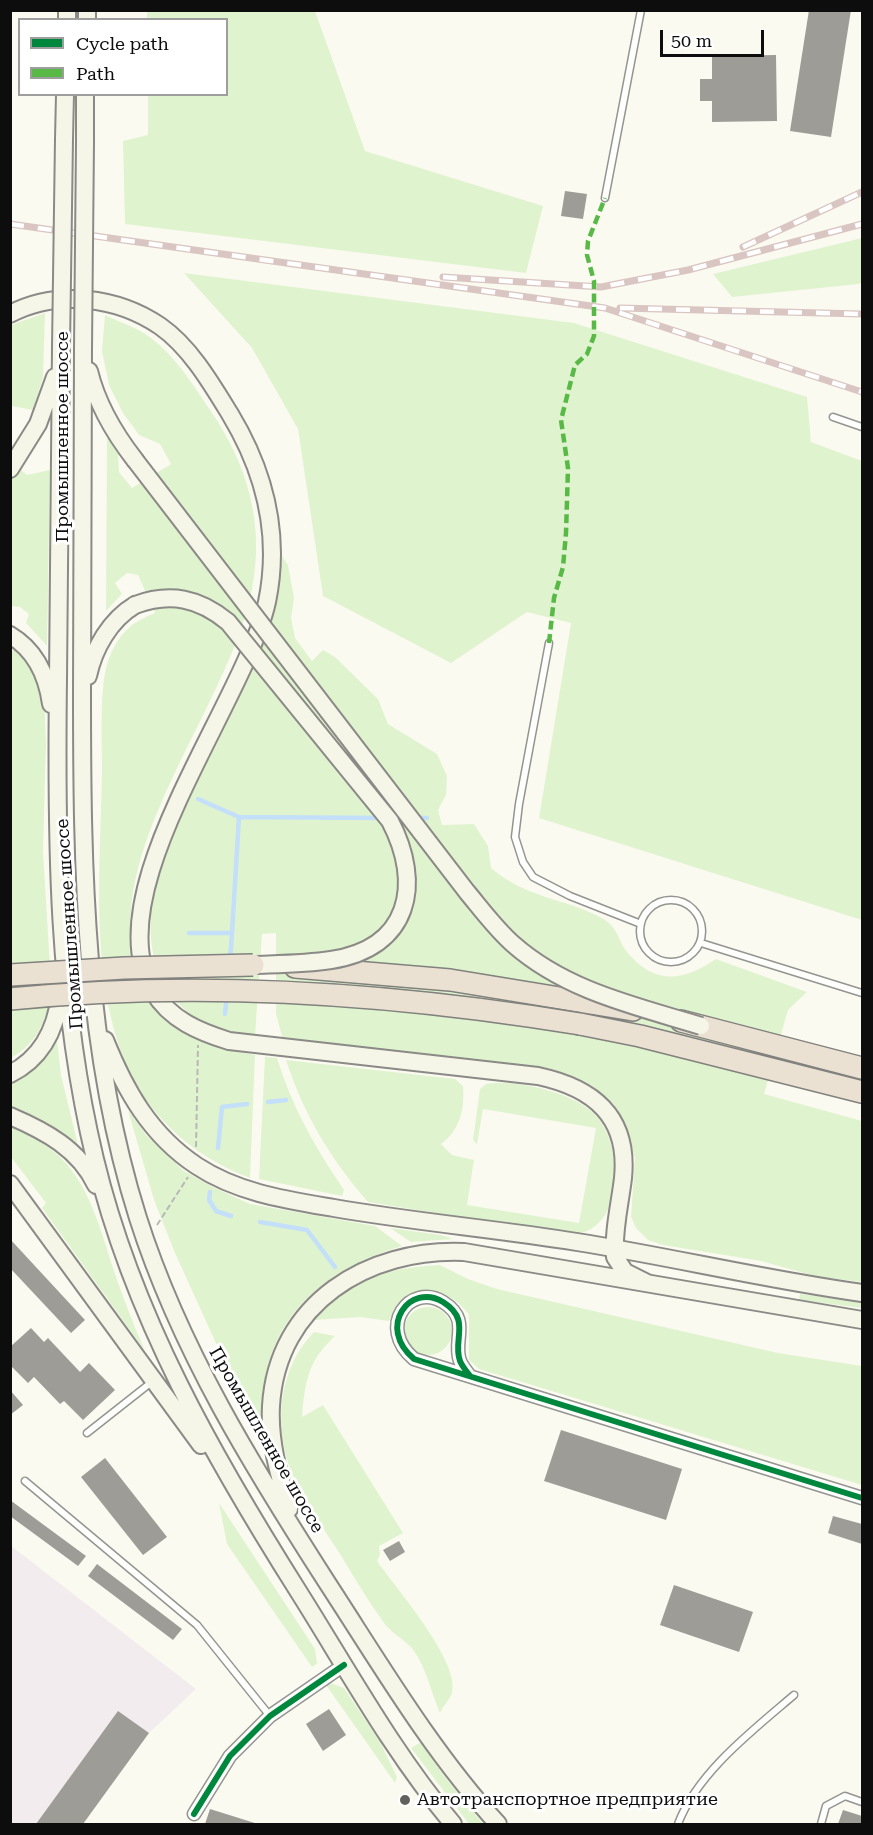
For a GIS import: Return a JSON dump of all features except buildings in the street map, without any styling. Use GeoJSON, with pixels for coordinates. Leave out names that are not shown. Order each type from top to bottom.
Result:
{"type":"FeatureCollection","features":[{"type":"Feature","properties":{"kind":"highway"},"geometry":{"type":"LineString","coordinates":[[10,975],[67,966],[253,965],[450,980],[582,1000],[701,1026],[862,1068]]}},
{"type":"Feature","properties":{"kind":"highway"},"geometry":{"type":"LineString","coordinates":[[10,999],[125,992],[223,991],[302,993],[443,1004],[514,1013],[620,1032],[862,1092]]}},
{"type":"Feature","properties":{"kind":"main road","name":"Промышленное шоссе"},"geometry":{"type":"LineString","coordinates":[[65,96],[57,746],[69,1020],[96,1163],[142,1301],[174,1375],[233,1488],[394,1744],[453,1824]]}},
{"type":"Feature","properties":{"kind":"main road","name":"Промышленное шоссе"},"geometry":{"type":"LineString","coordinates":[[86,96],[82,828],[92,1002],[109,1113],[146,1240],[176,1316],[212,1392],[296,1533],[420,1726],[466,1789],[498,1824]]}},
{"type":"Feature","properties":{"kind":"main road"},"geometry":{"type":"LineString","coordinates":[[10,314],[43,303],[87,300],[127,308],[163,329],[182,345],[225,407],[254,457],[270,511],[272,557],[261,623],[232,691],[162,836],[147,880],[140,920],[143,961],[153,991],[175,1016],[198,1030],[249,1045],[538,1076],[569,1085],[598,1102],[616,1127],[622,1143],[624,1160],[615,1257],[621,1268],[647,1283]]}},
{"type":"Feature","properties":{"kind":"main road"},"geometry":{"type":"LineString","coordinates":[[10,470],[27,445],[47,404],[61,347]]}},
{"type":"Feature","properties":{"kind":"main road"},"geometry":{"type":"LineString","coordinates":[[83,349],[92,386],[103,412],[135,460],[467,892],[512,943],[535,962],[578,986],[701,1026]]}},
{"type":"Feature","properties":{"kind":"main road"},"geometry":{"type":"LineString","coordinates":[[82,700],[89,670],[104,637],[124,612],[135,605],[164,597],[181,598],[199,603],[228,622],[390,821],[406,859],[408,889],[405,903],[391,930],[376,942],[332,960],[253,965]]}},
{"type":"Feature","properties":{"kind":"main road"},"geometry":{"type":"LineString","coordinates":[[12,636],[37,660],[45,675],[57,746]]}},
{"type":"Feature","properties":{"kind":"main road"},"geometry":{"type":"LineString","coordinates":[[10,970],[67,966],[53,1027],[34,1057],[10,1074]]}},
{"type":"Feature","properties":{"kind":"main road"},"geometry":{"type":"LineString","coordinates":[[92,1002],[114,1064],[141,1113],[159,1133],[196,1166],[239,1187],[281,1199],[370,1214],[577,1242],[862,1293]]}},
{"type":"Feature","properties":{"kind":"main road"},"geometry":{"type":"LineString","coordinates":[[800,1076],[862,1098]]}},
{"type":"Feature","properties":{"kind":"main road"},"geometry":{"type":"LineString","coordinates":[[10,1116],[37,1127],[75,1155],[90,1172],[116,1227]]}},
{"type":"Feature","properties":{"kind":"main road"},"geometry":{"type":"LineString","coordinates":[[10,1184],[233,1488]]}},
{"type":"Feature","properties":{"kind":"main road"},"geometry":{"type":"LineString","coordinates":[[577,1242],[594,1240],[605,1234],[614,1225],[619,1214]]}},
{"type":"Feature","properties":{"kind":"main road"},"geometry":{"type":"LineString","coordinates":[[619,1214],[621,1226],[629,1237],[652,1255]]}},
{"type":"Feature","properties":{"kind":"main road"},"geometry":{"type":"LineString","coordinates":[[575,1269],[603,1265],[614,1249]]}},
{"type":"Feature","properties":{"kind":"main road"},"geometry":{"type":"LineString","coordinates":[[296,1533],[273,1448],[271,1406],[280,1362],[305,1317],[324,1296],[344,1280],[368,1267],[422,1252],[464,1252],[575,1269],[862,1320]]}},
{"type":"Feature","properties":{"kind":"street"},"geometry":{"type":"LineString","coordinates":[[470,1376],[459,1360],[461,1326],[454,1312],[443,1302],[427,1297],[414,1301],[402,1309],[396,1323],[397,1338],[403,1349],[414,1359],[862,1498]]}},
{"type":"Feature","properties":{"kind":"street"},"geometry":{"type":"LineString","coordinates":[[194,1814],[230,1756],[270,1716],[344,1665]]}},
{"type":"Feature","properties":{"kind":"lane"},"geometry":{"type":"LineString","coordinates":[[605,198],[641,10]]}},
{"type":"Feature","properties":{"kind":"lane"},"geometry":{"type":"LineString","coordinates":[[833,417],[862,427]]}},
{"type":"Feature","properties":{"kind":"lane"},"geometry":{"type":"LineString","coordinates":[[549,643],[515,837],[523,862],[532,877],[570,896],[641,924]]}},
{"type":"Feature","properties":{"kind":"lane"},"geometry":{"type":"LineString","coordinates":[[668,900],[681,901],[692,908],[700,918],[703,931],[701,943],[693,954],[682,961],[668,963],[656,959],[646,950],[640,937],[641,924],[646,912],[656,904],[668,900]]}},
{"type":"Feature","properties":{"kind":"lane"},"geometry":{"type":"LineString","coordinates":[[701,943],[862,993]]}},
{"type":"Feature","properties":{"kind":"lane"},"geometry":{"type":"LineString","coordinates":[[87,1433],[154,1381]]}},
{"type":"Feature","properties":{"kind":"lane"},"geometry":{"type":"LineString","coordinates":[[25,1481],[197,1625],[270,1716]]}},
{"type":"Feature","properties":{"kind":"lane"},"geometry":{"type":"LineString","coordinates":[[678,1824],[683,1813],[725,1754],[794,1695]]}},
{"type":"Feature","properties":{"kind":"lane"},"geometry":{"type":"LineString","coordinates":[[821,1824],[826,1806],[845,1796],[862,1802]]}},
{"type":"Feature","properties":{"kind":"path"},"geometry":{"type":"LineString","coordinates":[[146,1240],[196,1166],[198,1030]]}},
{"type":"Feature","properties":{"kind":"shaded area"},"geometry":{"type":"Polygon","coordinates":[[[10,1545],[196,1689],[149,1733],[83,1824],[11,1824],[10,1545]]]}},
{"type":"Feature","properties":{"kind":"green space"},"geometry":{"type":"Polygon","coordinates":[[[147,11],[315,11],[365,151],[543,206],[526,273],[125,224],[123,141],[148,135],[148,96],[228,96],[228,18],[147,18],[147,11]]]}},
{"type":"Feature","properties":{"kind":"green space"},"geometry":{"type":"Polygon","coordinates":[[[862,238],[862,282],[859,284],[732,297],[713,274],[862,238]]]}},
{"type":"Feature","properties":{"kind":"green space"},"geometry":{"type":"Polygon","coordinates":[[[184,273],[574,323],[807,397],[811,442],[862,461],[862,920],[539,818],[571,623],[527,612],[451,663],[323,596],[298,429],[252,348],[184,273]]]}},
{"type":"Feature","properties":{"kind":"green space"},"geometry":{"type":"Polygon","coordinates":[[[45,313],[43,377],[33,410],[11,406],[11,325],[45,313]]]}},
{"type":"Feature","properties":{"kind":"green space"},"geometry":{"type":"Polygon","coordinates":[[[105,315],[153,339],[172,357],[188,378],[223,430],[234,451],[250,495],[254,518],[256,541],[252,589],[239,634],[151,829],[136,878],[131,926],[138,971],[146,991],[169,1021],[183,1031],[215,1046],[255,1055],[250,1178],[212,1160],[194,1148],[163,1121],[150,1105],[128,1068],[115,1033],[107,997],[102,959],[99,881],[104,682],[109,658],[117,642],[139,620],[155,613],[138,575],[127,573],[115,583],[122,594],[106,611],[107,434],[118,454],[119,472],[132,488],[171,464],[160,444],[139,435],[123,413],[109,385],[102,351],[105,315]]]}},
{"type":"Feature","properties":{"kind":"green space"},"geometry":{"type":"Polygon","coordinates":[[[10,461],[27,475],[50,470],[47,646],[26,623],[29,614],[20,607],[11,606],[10,461]]]}},
{"type":"Feature","properties":{"kind":"green space"},"geometry":{"type":"Polygon","coordinates":[[[282,556],[288,565],[294,598],[291,618],[295,638],[312,661],[323,650],[335,657],[378,699],[388,724],[437,754],[447,776],[446,795],[438,810],[442,825],[474,824],[488,846],[491,868],[531,892],[586,910],[600,917],[611,925],[627,952],[648,971],[659,975],[681,975],[693,972],[716,959],[807,992],[788,1010],[764,1094],[862,1121],[862,1282],[818,1277],[761,1261],[663,1245],[648,1240],[636,1228],[631,1217],[635,1158],[625,1123],[614,1104],[590,1085],[549,1068],[283,1040],[276,1014],[276,933],[262,934],[255,1036],[230,1033],[207,1025],[187,1012],[170,993],[154,957],[151,918],[158,876],[172,833],[258,649],[273,603],[282,556]]]}},
{"type":"Feature","properties":{"kind":"green space"},"geometry":{"type":"Polygon","coordinates":[[[10,650],[22,651],[44,688],[46,744],[43,852],[51,983],[45,1017],[36,1036],[11,1058],[10,650]]]}},
{"type":"Feature","properties":{"kind":"green space"},"geometry":{"type":"Polygon","coordinates":[[[57,1040],[61,1075],[78,1145],[53,1127],[11,1107],[11,1083],[37,1065],[57,1040]]]}},
{"type":"Feature","properties":{"kind":"green space"},"geometry":{"type":"Polygon","coordinates":[[[265,1057],[277,1058],[305,1126],[344,1190],[342,1196],[259,1179],[265,1057]]]}},
{"type":"Feature","properties":{"kind":"green space"},"geometry":{"type":"Polygon","coordinates":[[[286,1060],[455,1079],[463,1086],[462,1111],[457,1126],[441,1144],[452,1155],[474,1160],[467,1205],[579,1223],[596,1128],[483,1109],[477,1144],[473,1140],[480,1089],[486,1084],[529,1086],[576,1101],[597,1117],[611,1143],[615,1176],[610,1207],[602,1220],[591,1229],[582,1233],[565,1234],[368,1202],[330,1153],[301,1099],[286,1060]]]}},
{"type":"Feature","properties":{"kind":"green space"},"geometry":{"type":"Polygon","coordinates":[[[128,1110],[146,1135],[184,1171],[211,1186],[250,1204],[375,1226],[402,1246],[366,1259],[336,1275],[310,1295],[290,1319],[275,1346],[265,1376],[262,1411],[264,1449],[175,1253],[154,1200],[128,1110]]]}},
{"type":"Feature","properties":{"kind":"green space"},"geometry":{"type":"Polygon","coordinates":[[[11,1126],[56,1153],[80,1183],[94,1213],[145,1351],[42,1208],[46,1203],[11,1157],[11,1126]]]}},
{"type":"Feature","properties":{"kind":"green space"},"geometry":{"type":"Polygon","coordinates":[[[390,1228],[441,1235],[453,1239],[411,1242],[390,1228]]]}},
{"type":"Feature","properties":{"kind":"green space"},"geometry":{"type":"Polygon","coordinates":[[[440,1265],[468,1279],[497,1289],[778,1353],[862,1366],[862,1485],[479,1369],[469,1360],[469,1315],[460,1304],[438,1293],[426,1291],[404,1299],[389,1321],[360,1317],[314,1320],[342,1295],[371,1278],[402,1269],[440,1265]]]}},
{"type":"Feature","properties":{"kind":"green space"},"geometry":{"type":"Polygon","coordinates":[[[800,1294],[862,1302],[862,1308],[799,1300],[800,1294]]]}},
{"type":"Feature","properties":{"kind":"green space"},"geometry":{"type":"Polygon","coordinates":[[[423,1307],[433,1307],[445,1314],[452,1326],[452,1336],[445,1348],[433,1355],[423,1355],[408,1344],[404,1336],[404,1326],[415,1311],[423,1307]]]}},
{"type":"Feature","properties":{"kind":"green space"},"geometry":{"type":"Polygon","coordinates":[[[314,1332],[335,1336],[313,1363],[307,1382],[302,1417],[323,1405],[403,1533],[379,1546],[380,1555],[377,1561],[425,1625],[447,1663],[452,1679],[452,1693],[440,1713],[426,1673],[414,1651],[387,1627],[372,1606],[304,1496],[293,1476],[287,1458],[281,1420],[286,1382],[292,1364],[314,1332]]]}},
{"type":"Feature","properties":{"kind":"green space"},"geometry":{"type":"Polygon","coordinates":[[[219,1503],[315,1649],[317,1664],[312,1667],[227,1544],[219,1503]]]}},
{"type":"Feature","properties":{"kind":"green space"},"geometry":{"type":"Polygon","coordinates":[[[330,1683],[344,1688],[380,1742],[397,1777],[395,1783],[326,1685],[330,1683]]]}},
{"type":"Feature","properties":{"kind":"green space"},"geometry":{"type":"Polygon","coordinates":[[[421,1742],[444,1776],[483,1824],[469,1824],[411,1748],[421,1742]]]}},
{"type":"Feature","properties":{"kind":"waterway"},"geometry":{"type":"LineString","coordinates":[[198,799],[239,817],[381,818]]}},
{"type":"Feature","properties":{"kind":"waterway"},"geometry":{"type":"LineString","coordinates":[[189,933],[232,933],[239,817]]}},
{"type":"Feature","properties":{"kind":"waterway"},"geometry":{"type":"LineString","coordinates":[[416,818],[427,818]]}},
{"type":"Feature","properties":{"kind":"waterway"},"geometry":{"type":"LineString","coordinates":[[230,960],[232,933]]}},
{"type":"Feature","properties":{"kind":"waterway"},"geometry":{"type":"LineString","coordinates":[[225,1014],[227,995]]}},
{"type":"Feature","properties":{"kind":"waterway"},"geometry":{"type":"LineString","coordinates":[[268,1102],[286,1100]]}},
{"type":"Feature","properties":{"kind":"waterway"},"geometry":{"type":"LineString","coordinates":[[218,1148],[222,1107],[247,1104]]}},
{"type":"Feature","properties":{"kind":"waterway"},"geometry":{"type":"LineString","coordinates":[[210,1192],[209,1200],[216,1211],[231,1216]]}},
{"type":"Feature","properties":{"kind":"waterway"},"geometry":{"type":"LineString","coordinates":[[260,1222],[307,1230],[335,1267]]}},
{"type":"Feature","properties":{"kind":"railway"},"geometry":{"type":"LineString","coordinates":[[743,247],[862,192]]}},
{"type":"Feature","properties":{"kind":"railway"},"geometry":{"type":"LineString","coordinates":[[10,224],[605,308],[862,392]]}},
{"type":"Feature","properties":{"kind":"railway"},"geometry":{"type":"LineString","coordinates":[[443,277],[601,287],[688,270],[862,224]]}},
{"type":"Feature","properties":{"kind":"railway"},"geometry":{"type":"LineString","coordinates":[[620,308],[862,314]]}},
{"type":"Feature","properties":{"kind":"marked path"},"geometry":{"type":"LineString","coordinates":[[549,643],[554,598],[563,567],[566,533],[568,468],[561,420],[575,365],[587,354],[594,336],[594,281],[587,255],[588,241],[605,198]]}},
{"type":"Feature","properties":{"kind":"cycle path"},"geometry":{"type":"LineString","coordinates":[[470,1376],[460,1361],[459,1323],[452,1309],[431,1297],[419,1298],[409,1303],[402,1311],[398,1322],[398,1334],[403,1347],[414,1359],[862,1498]]}},
{"type":"Feature","properties":{"kind":"cycle path"},"geometry":{"type":"LineString","coordinates":[[194,1814],[230,1756],[270,1716],[344,1665]]}},
{"type":"Feature","properties":{"kind":"place","name":"Автотранспортное предприятие"},"geometry":{"type":"Point","coordinates":[405,1800]}}]}
